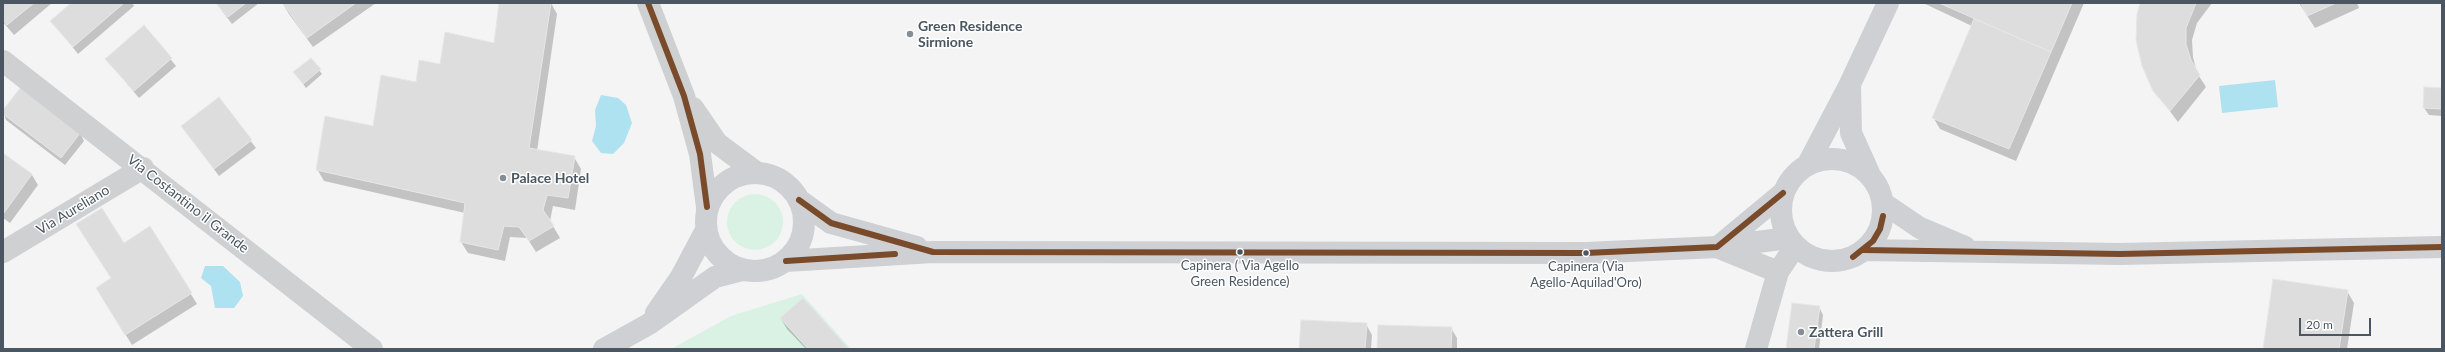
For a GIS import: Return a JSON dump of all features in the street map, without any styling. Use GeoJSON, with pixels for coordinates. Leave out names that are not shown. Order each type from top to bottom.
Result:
{"type":"FeatureCollection","features":[{"type":"Feature","properties":{"kind":"main road"},"geometry":{"type":"LineString","coordinates":[[1717,247],[1783,193],[1793,177],[1808,164],[1850,84],[1888,3]]}},
{"type":"Feature","properties":{"kind":"main road"},"geometry":{"type":"LineString","coordinates":[[1783,193],[1781,216],[1793,243],[1808,255],[1830,261],[1853,257],[1873,241],[1880,229],[1883,216],[1883,202],[1876,182],[1869,173],[1851,133],[1850,84]]}},
{"type":"Feature","properties":{"kind":"main road"},"geometry":{"type":"LineString","coordinates":[[1808,164],[1833,158],[1846,160],[1869,173]]}},
{"type":"Feature","properties":{"kind":"main road"},"geometry":{"type":"LineString","coordinates":[[604,349],[649,324],[715,277],[742,270],[768,270],[786,261],[793,254],[803,236],[804,212],[792,189],[782,180],[770,175],[756,172],[730,179],[712,196],[707,208],[706,230],[708,240],[719,257],[742,270]]}},
{"type":"Feature","properties":{"kind":"main road"},"geometry":{"type":"LineString","coordinates":[[799,200],[831,223],[933,252]]}},
{"type":"Feature","properties":{"kind":"main road"},"geometry":{"type":"LineString","coordinates":[[1883,202],[1920,228],[1975,252]]}},
{"type":"Feature","properties":{"kind":"main road"},"geometry":{"type":"LineString","coordinates":[[649,324],[681,276],[706,230]]}},
{"type":"Feature","properties":{"kind":"main road"},"geometry":{"type":"LineString","coordinates":[[786,261],[933,252],[1586,253],[1793,243]]}},
{"type":"Feature","properties":{"kind":"main road"},"geometry":{"type":"LineString","coordinates":[[1863,250],[2120,254],[2442,247]]}},
{"type":"Feature","properties":{"kind":"street"},"geometry":{"type":"LineString","coordinates":[[648,3],[684,96],[700,154],[707,208]]}},
{"type":"Feature","properties":{"kind":"street","name":"Via Costantino il Grande"},"geometry":{"type":"LineString","coordinates":[[3,61],[372,349]]}},
{"type":"Feature","properties":{"kind":"street"},"geometry":{"type":"LineString","coordinates":[[684,96],[717,143],[756,172]]}},
{"type":"Feature","properties":{"kind":"street","name":"Via Aureliano"},"geometry":{"type":"LineString","coordinates":[[3,252],[142,168]]}},
{"type":"Feature","properties":{"kind":"street"},"geometry":{"type":"LineString","coordinates":[[1756,349],[1778,272],[1790,254],[1793,243]]}},
{"type":"Feature","properties":{"kind":"street"},"geometry":{"type":"LineString","coordinates":[[1717,247],[1778,272]]}},
{"type":"Feature","properties":{"kind":"green space"},"geometry":{"type":"Polygon","coordinates":[[[755,194],[766,196],[775,202],[781,211],[783,222],[781,233],[775,242],[766,248],[755,250],[744,248],[735,242],[729,233],[727,222],[729,211],[735,202],[744,196],[755,194]]]}},
{"type":"Feature","properties":{"kind":"green space"},"geometry":{"type":"Polygon","coordinates":[[[802,294],[851,349],[671,349],[731,316],[802,294]]]}},
{"type":"Feature","properties":{"kind":"water"},"geometry":{"type":"Polygon","coordinates":[[[2275,80],[2278,107],[2222,113],[2219,86],[2275,80]]]}},
{"type":"Feature","properties":{"kind":"water"},"geometry":{"type":"Polygon","coordinates":[[[601,95],[618,98],[626,105],[632,123],[624,143],[613,154],[601,153],[592,141],[596,126],[595,110],[601,95]]]}},
{"type":"Feature","properties":{"kind":"water"},"geometry":{"type":"Polygon","coordinates":[[[205,266],[223,266],[240,282],[243,296],[234,308],[215,308],[211,286],[201,278],[205,266]]]}},
{"type":"Feature","properties":{"kind":"building"},"geometry":{"type":"Polygon","coordinates":[[[3,3],[34,3],[7,25],[3,20],[3,3]]]}},
{"type":"Feature","properties":{"kind":"building"},"geometry":{"type":"Polygon","coordinates":[[[71,3],[124,3],[73,47],[50,21],[71,3]]]}},
{"type":"Feature","properties":{"kind":"building"},"geometry":{"type":"Polygon","coordinates":[[[216,3],[246,3],[228,17],[216,3]]]}},
{"type":"Feature","properties":{"kind":"building"},"geometry":{"type":"Polygon","coordinates":[[[283,3],[356,3],[307,38],[283,3]]]}},
{"type":"Feature","properties":{"kind":"building"},"geometry":{"type":"Polygon","coordinates":[[[499,3],[551,3],[529,148],[575,156],[568,198],[547,195],[543,210],[554,226],[529,241],[519,227],[504,226],[498,250],[460,242],[465,203],[316,170],[325,116],[373,126],[381,75],[416,82],[419,60],[440,64],[445,32],[494,43],[499,3]]]}},
{"type":"Feature","properties":{"kind":"building"},"geometry":{"type":"Polygon","coordinates":[[[1939,3],[2072,3],[2051,52],[1939,3]]]}},
{"type":"Feature","properties":{"kind":"building"},"geometry":{"type":"Polygon","coordinates":[[[2140,3],[2196,3],[2186,28],[2186,44],[2191,60],[2200,75],[2170,111],[2153,91],[2142,66],[2136,40],[2137,14],[2140,3]]]}},
{"type":"Feature","properties":{"kind":"building"},"geometry":{"type":"Polygon","coordinates":[[[2301,3],[2336,3],[2307,16],[2301,3]]]}},
{"type":"Feature","properties":{"kind":"building"},"geometry":{"type":"Polygon","coordinates":[[[1974,19],[2051,52],[2009,149],[1932,118],[1974,19]]]}},
{"type":"Feature","properties":{"kind":"building"},"geometry":{"type":"Polygon","coordinates":[[[144,25],[172,58],[134,91],[105,59],[144,25]]]}},
{"type":"Feature","properties":{"kind":"building"},"geometry":{"type":"Polygon","coordinates":[[[311,58],[321,69],[303,84],[293,72],[311,58]]]}},
{"type":"Feature","properties":{"kind":"building"},"geometry":{"type":"Polygon","coordinates":[[[21,87],[81,132],[61,158],[3,114],[3,110],[21,87]]]}},
{"type":"Feature","properties":{"kind":"building"},"geometry":{"type":"Polygon","coordinates":[[[2424,87],[2442,88],[2442,109],[2423,108],[2424,87]]]}},
{"type":"Feature","properties":{"kind":"building"},"geometry":{"type":"Polygon","coordinates":[[[219,97],[252,140],[214,169],[181,126],[219,97]]]}},
{"type":"Feature","properties":{"kind":"building"},"geometry":{"type":"Polygon","coordinates":[[[3,153],[32,174],[4,213],[3,213],[3,153]]]}},
{"type":"Feature","properties":{"kind":"building"},"geometry":{"type":"Polygon","coordinates":[[[102,208],[124,243],[150,226],[192,293],[125,335],[96,288],[111,278],[76,224],[102,208]]]}},
{"type":"Feature","properties":{"kind":"building"},"geometry":{"type":"Polygon","coordinates":[[[2273,279],[2348,290],[2339,349],[2263,349],[2273,279]]]}},
{"type":"Feature","properties":{"kind":"building"},"geometry":{"type":"Polygon","coordinates":[[[803,298],[849,349],[808,349],[780,318],[803,298]]]}},
{"type":"Feature","properties":{"kind":"building"},"geometry":{"type":"Polygon","coordinates":[[[1792,303],[1820,306],[1814,349],[1786,349],[1792,303]]]}},
{"type":"Feature","properties":{"kind":"building"},"geometry":{"type":"Polygon","coordinates":[[[1301,320],[1367,323],[1365,349],[1299,349],[1301,320]]]}},
{"type":"Feature","properties":{"kind":"building"},"geometry":{"type":"Polygon","coordinates":[[[1378,325],[1452,327],[1451,349],[1377,349],[1378,325]]]}},
{"type":"Feature","properties":{"kind":"transit line"},"geometry":{"type":"LineString","coordinates":[[648,3],[684,96],[700,154],[707,207]]}},
{"type":"Feature","properties":{"kind":"transit line"},"geometry":{"type":"LineString","coordinates":[[799,200],[831,223],[933,252],[1586,253],[1717,247],[1783,193]]}},
{"type":"Feature","properties":{"kind":"transit line"},"geometry":{"type":"LineString","coordinates":[[1853,257],[1873,241],[1880,229],[1883,216]]}},
{"type":"Feature","properties":{"kind":"transit line"},"geometry":{"type":"LineString","coordinates":[[1863,250],[2120,254],[2442,247]]}},
{"type":"Feature","properties":{"kind":"transit line"},"geometry":{"type":"LineString","coordinates":[[786,261],[895,254]]}},
{"type":"Feature","properties":{"kind":"place","name":"Green Residence Sirmione"},"geometry":{"type":"Point","coordinates":[910,34]}},
{"type":"Feature","properties":{"kind":"place","name":"Palace Hotel"},"geometry":{"type":"Point","coordinates":[503,178]}},
{"type":"Feature","properties":{"kind":"place","name":"Capinera ( Via Agello Green Residence)"},"geometry":{"type":"Point","coordinates":[1240,252]}},
{"type":"Feature","properties":{"kind":"place","name":"Capinera (Via Agello-Aquilad'Oro)"},"geometry":{"type":"Point","coordinates":[1586,253]}},
{"type":"Feature","properties":{"kind":"place","name":"Zattera Grill"},"geometry":{"type":"Point","coordinates":[1801,332]}}]}
